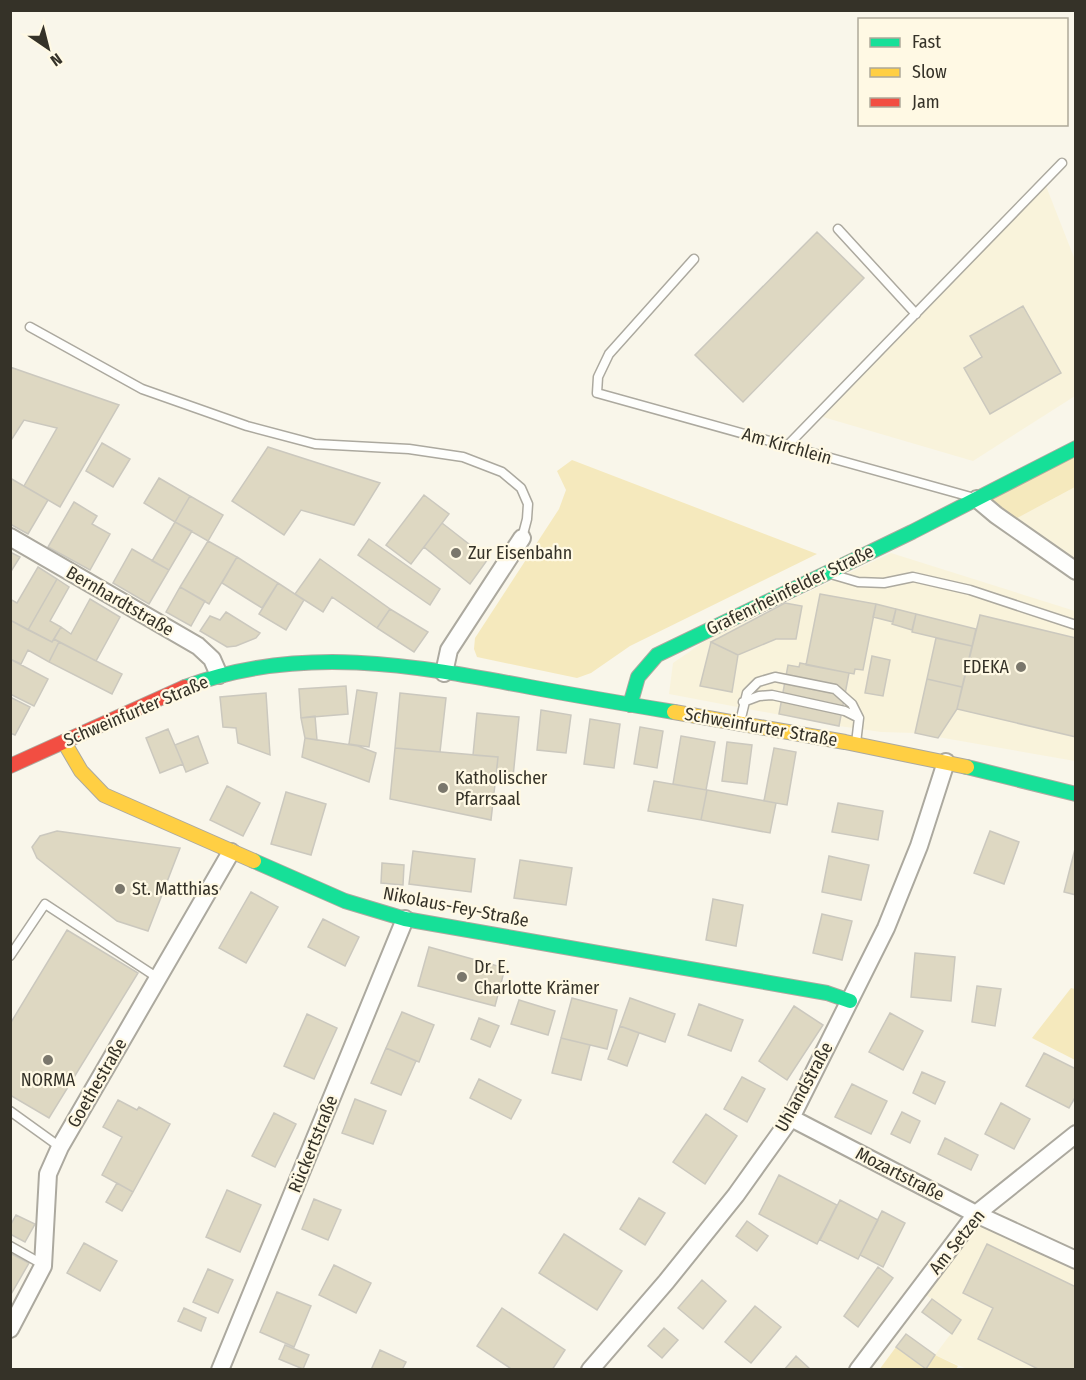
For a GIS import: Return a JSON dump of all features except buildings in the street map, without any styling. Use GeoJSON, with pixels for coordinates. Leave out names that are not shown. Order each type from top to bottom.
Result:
{"type":"FeatureCollection","features":[{"type":"Feature","properties":{"kind":"street","name":"Grafenrheinfelder Straße"},"geometry":{"type":"LineString","coordinates":[[630,705],[632,690],[640,673],[657,655],[977,499],[1076,448]]}},
{"type":"Feature","properties":{"kind":"street"},"geometry":{"type":"LineString","coordinates":[[977,499],[1076,571]]}},
{"type":"Feature","properties":{"kind":"street","name":"Bernhardtstraße"},"geometry":{"type":"LineString","coordinates":[[10,537],[198,646],[212,659],[219,675]]}},
{"type":"Feature","properties":{"kind":"street"},"geometry":{"type":"LineString","coordinates":[[444,673],[449,650],[522,538]]}},
{"type":"Feature","properties":{"kind":"street","name":"Schweinfurter Straße"},"geometry":{"type":"LineString","coordinates":[[10,766],[156,699],[219,675],[255,667],[307,662],[350,662],[392,665],[740,722],[946,762],[1076,794]]}},
{"type":"Feature","properties":{"kind":"street","name":"Nikolaus-Fey-Straße"},"geometry":{"type":"LineString","coordinates":[[64,742],[72,759],[88,782],[104,795],[345,900],[405,919],[827,993],[850,1001]]}},
{"type":"Feature","properties":{"kind":"street","name":"Uhlandstraße"},"geometry":{"type":"LineString","coordinates":[[590,1370],[729,1204],[791,1118],[886,928],[919,846],[946,762]]}},
{"type":"Feature","properties":{"kind":"street","name":"Goethestraße"},"geometry":{"type":"LineString","coordinates":[[10,1329],[42,1264],[48,1174],[60,1147],[231,852]]}},
{"type":"Feature","properties":{"kind":"street","name":"Rückertstraße"},"geometry":{"type":"LineString","coordinates":[[220,1370],[405,919]]}},
{"type":"Feature","properties":{"kind":"street","name":"Mozartstraße"},"geometry":{"type":"LineString","coordinates":[[791,1118],[976,1214],[1076,1260]]}},
{"type":"Feature","properties":{"kind":"street","name":"Am Setzen"},"geometry":{"type":"LineString","coordinates":[[858,1370],[976,1214],[1076,1134]]}},
{"type":"Feature","properties":{"kind":"lane"},"geometry":{"type":"LineString","coordinates":[[787,446],[1062,163]]}},
{"type":"Feature","properties":{"kind":"lane"},"geometry":{"type":"LineString","coordinates":[[837,229],[916,314]]}},
{"type":"Feature","properties":{"kind":"lane","name":"Am Kirchlein"},"geometry":{"type":"LineString","coordinates":[[694,259],[609,354],[598,377],[597,393],[977,499]]}},
{"type":"Feature","properties":{"kind":"lane"},"geometry":{"type":"LineString","coordinates":[[30,327],[142,389],[247,426],[315,444],[409,449],[463,457],[502,472],[521,488],[528,504],[522,538]]}},
{"type":"Feature","properties":{"kind":"lane"},"geometry":{"type":"LineString","coordinates":[[830,570],[834,575],[858,582],[884,583],[913,577],[969,590],[1076,625]]}},
{"type":"Feature","properties":{"kind":"lane"},"geometry":{"type":"LineString","coordinates":[[740,722],[747,693],[758,682],[775,676],[835,689],[852,704],[859,718],[856,744]]}},
{"type":"Feature","properties":{"kind":"lane"},"geometry":{"type":"LineString","coordinates":[[743,702],[759,696],[772,695],[845,711],[859,718]]}},
{"type":"Feature","properties":{"kind":"lane"},"geometry":{"type":"LineString","coordinates":[[10,956],[45,904],[158,978]]}},
{"type":"Feature","properties":{"kind":"lane"},"geometry":{"type":"LineString","coordinates":[[10,1111],[60,1147]]}},
{"type":"Feature","properties":{"kind":"lane"},"geometry":{"type":"LineString","coordinates":[[10,1246],[42,1264]]}},
{"type":"Feature","properties":{"kind":"shaded area"},"geometry":{"type":"Polygon","coordinates":[[[1046,186],[1075,260],[1075,396],[973,461],[823,417],[1046,186]]]}},
{"type":"Feature","properties":{"kind":"shaded area"},"geometry":{"type":"Polygon","coordinates":[[[1075,448],[1075,487],[1008,523],[978,499],[1075,448]]]}},
{"type":"Feature","properties":{"kind":"shaded area"},"geometry":{"type":"Polygon","coordinates":[[[572,460],[817,554],[630,646],[591,673],[577,678],[477,657],[474,649],[475,638],[559,509],[566,490],[557,471],[572,460]]]}},
{"type":"Feature","properties":{"kind":"shaded area"},"geometry":{"type":"Polygon","coordinates":[[[1075,487],[1075,570],[1008,523],[1075,487]]]}},
{"type":"Feature","properties":{"kind":"shaded area"},"geometry":{"type":"Polygon","coordinates":[[[891,553],[1075,611],[1075,761],[915,733],[881,732],[839,726],[669,694],[673,663],[705,641],[891,553]]]}},
{"type":"Feature","properties":{"kind":"shaded area"},"geometry":{"type":"Polygon","coordinates":[[[1071,988],[1075,989],[1075,1060],[1032,1038],[1071,988]]]}},
{"type":"Feature","properties":{"kind":"shaded area"},"geometry":{"type":"Polygon","coordinates":[[[976,1215],[1075,1258],[1075,1369],[967,1369],[935,1355],[961,1320],[919,1290],[976,1215]]]}},
{"type":"Feature","properties":{"kind":"shaded area"},"geometry":{"type":"Polygon","coordinates":[[[896,1347],[925,1369],[935,1355],[958,1366],[956,1369],[879,1370],[896,1347]]]}},
{"type":"Feature","properties":{"kind":"traffic: fast"},"geometry":{"type":"LineString","coordinates":[[630,705],[638,677],[657,655],[912,532],[1076,448]]}},
{"type":"Feature","properties":{"kind":"traffic: fast"},"geometry":{"type":"LineString","coordinates":[[185,687],[228,674],[271,666],[314,662],[357,663],[443,672],[674,712]]}},
{"type":"Feature","properties":{"kind":"traffic: fast"},"geometry":{"type":"LineString","coordinates":[[967,767],[1076,794]]}},
{"type":"Feature","properties":{"kind":"traffic: fast"},"geometry":{"type":"LineString","coordinates":[[254,861],[345,901],[405,919],[827,993],[850,1001]]}},
{"type":"Feature","properties":{"kind":"traffic: slow"},"geometry":{"type":"LineString","coordinates":[[674,712],[845,742],[967,767]]}},
{"type":"Feature","properties":{"kind":"traffic: slow"},"geometry":{"type":"LineString","coordinates":[[64,742],[81,771],[104,795],[254,861]]}},
{"type":"Feature","properties":{"kind":"traffic: jam"},"geometry":{"type":"LineString","coordinates":[[10,766],[185,687]]}},
{"type":"Feature","properties":{"kind":"place","name":"Zur Eisenbahn"},"geometry":{"type":"Point","coordinates":[456,553]}},
{"type":"Feature","properties":{"kind":"place","name":"EDEKA"},"geometry":{"type":"Point","coordinates":[1021,667]}},
{"type":"Feature","properties":{"kind":"place","name":"Katholischer Pfarrsaal"},"geometry":{"type":"Point","coordinates":[443,788]}},
{"type":"Feature","properties":{"kind":"place","name":"St. Matthias"},"geometry":{"type":"Point","coordinates":[120,889]}},
{"type":"Feature","properties":{"kind":"place","name":"Dr. E. Charlotte Krämer"},"geometry":{"type":"Point","coordinates":[462,977]}},
{"type":"Feature","properties":{"kind":"place","name":"NORMA"},"geometry":{"type":"Point","coordinates":[48,1060]}}]}
